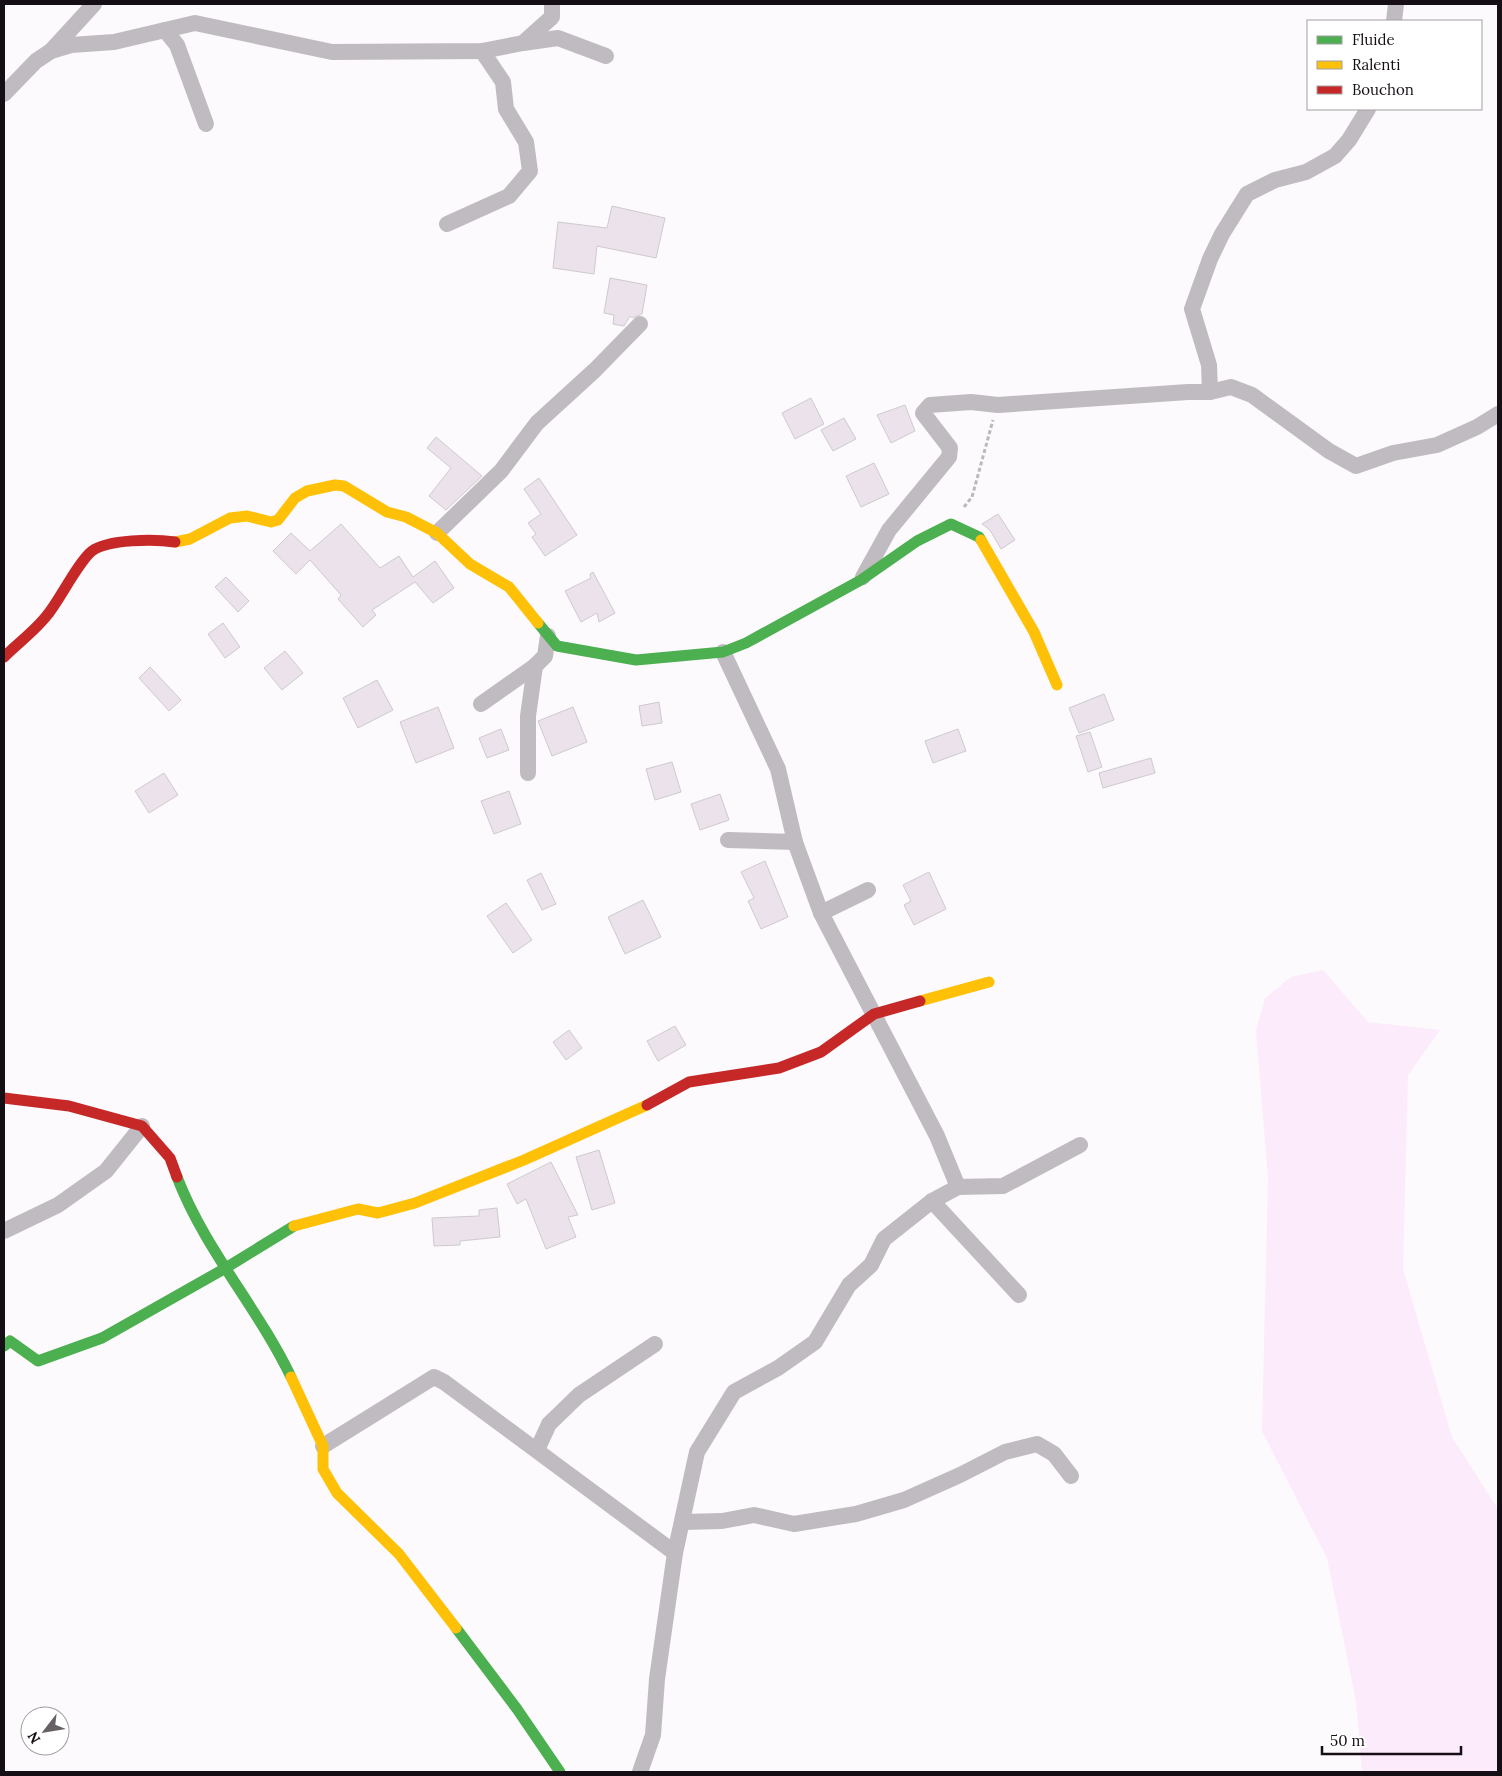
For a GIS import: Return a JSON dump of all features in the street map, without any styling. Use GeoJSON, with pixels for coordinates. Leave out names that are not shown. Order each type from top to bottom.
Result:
{"type":"FeatureCollection","features":[{"type":"Feature","properties":{"kind":"street"},"geometry":{"type":"LineString","coordinates":[[4,94],[36,61],[51,51],[94,4]]}},
{"type":"Feature","properties":{"kind":"street"},"geometry":{"type":"LineString","coordinates":[[523,43],[552,17],[552,4]]}},
{"type":"Feature","properties":{"kind":"street"},"geometry":{"type":"LineString","coordinates":[[1394,20],[1396,4]]}},
{"type":"Feature","properties":{"kind":"street"},"geometry":{"type":"LineString","coordinates":[[51,51],[71,45],[114,42],[195,23],[332,52],[482,51],[558,38],[606,56]]}},
{"type":"Feature","properties":{"kind":"street"},"geometry":{"type":"LineString","coordinates":[[165,30],[177,45],[206,124]]}},
{"type":"Feature","properties":{"kind":"street"},"geometry":{"type":"LineString","coordinates":[[447,224],[509,196],[530,171],[526,142],[506,109],[503,82],[482,51]]}},
{"type":"Feature","properties":{"kind":"street"},"geometry":{"type":"LineString","coordinates":[[1210,392],[1209,365],[1192,309],[1222,234],[1247,194],[1276,180],[1306,172],[1336,156],[1349,140],[1367,110]]}},
{"type":"Feature","properties":{"kind":"street"},"geometry":{"type":"LineString","coordinates":[[437,533],[501,471],[537,423],[595,370],[640,324]]}},
{"type":"Feature","properties":{"kind":"street"},"geometry":{"type":"LineString","coordinates":[[861,580],[889,530],[948,457],[950,448],[923,413],[930,406],[971,402],[998,405],[1210,392],[1232,387],[1252,395],[1329,451],[1356,466],[1393,453],[1437,445],[1477,427],[1498,414]]}},
{"type":"Feature","properties":{"kind":"street"},"geometry":{"type":"LineString","coordinates":[[4,658],[47,616],[70,583],[80,562],[92,551],[104,546],[156,539],[177,542],[190,539],[230,518],[247,516],[270,522],[278,520],[295,498],[307,490],[335,485],[344,486],[386,512],[406,517],[437,533],[470,564],[509,587],[557,646],[564,649],[636,660],[723,652],[746,643],[861,580],[917,541],[952,524],[980,537],[1034,632],[1057,685]]}},
{"type":"Feature","properties":{"kind":"street"},"geometry":{"type":"LineString","coordinates":[[481,704],[535,666],[545,656],[548,636]]}},
{"type":"Feature","properties":{"kind":"street"},"geometry":{"type":"LineString","coordinates":[[723,652],[778,769],[795,842],[821,913],[937,1136],[958,1187]]}},
{"type":"Feature","properties":{"kind":"street"},"geometry":{"type":"LineString","coordinates":[[528,774],[528,716],[535,666]]}},
{"type":"Feature","properties":{"kind":"street"},"geometry":{"type":"LineString","coordinates":[[728,840],[795,842]]}},
{"type":"Feature","properties":{"kind":"street"},"geometry":{"type":"LineString","coordinates":[[821,913],[868,890]]}},
{"type":"Feature","properties":{"kind":"street"},"geometry":{"type":"LineString","coordinates":[[6,1340],[38,1361],[102,1338],[224,1269],[290,1227],[358,1209],[378,1213],[415,1203],[524,1160],[647,1105],[689,1082],[779,1068],[821,1052],[874,1014],[989,982]]}},
{"type":"Feature","properties":{"kind":"street"},"geometry":{"type":"LineString","coordinates":[[4,1098],[69,1106],[142,1126],[170,1158],[185,1198],[224,1269],[276,1346],[322,1446],[323,1469],[337,1493],[399,1554],[517,1709],[560,1772]]}},
{"type":"Feature","properties":{"kind":"street"},"geometry":{"type":"LineString","coordinates":[[4,1231],[58,1205],[106,1171],[142,1126]]}},
{"type":"Feature","properties":{"kind":"street"},"geometry":{"type":"LineString","coordinates":[[640,1772],[653,1735],[657,1679],[675,1553],[697,1452],[734,1392],[778,1368],[815,1342],[849,1285],[871,1265],[884,1239],[932,1201],[958,1187],[1003,1186],[1080,1145]]}},
{"type":"Feature","properties":{"kind":"street"},"geometry":{"type":"LineString","coordinates":[[932,1201],[1018,1295]]}},
{"type":"Feature","properties":{"kind":"street"},"geometry":{"type":"LineString","coordinates":[[537,1450],[549,1424],[579,1395],[655,1344]]}},
{"type":"Feature","properties":{"kind":"street"},"geometry":{"type":"LineString","coordinates":[[322,1446],[434,1377],[444,1382],[675,1553]]}},
{"type":"Feature","properties":{"kind":"street"},"geometry":{"type":"LineString","coordinates":[[682,1522],[722,1522],[754,1514],[794,1524],[856,1514],[904,1500],[1006,1452],[1037,1444],[1054,1454],[1071,1476]]}},
{"type":"Feature","properties":{"kind":"path"},"geometry":{"type":"LineString","coordinates":[[955,526],[962,510],[972,497],[998,405]]}},
{"type":"Feature","properties":{"kind":"shaded area"},"geometry":{"type":"Polygon","coordinates":[[[1323,970],[1368,1022],[1440,1030],[1408,1075],[1403,1269],[1452,1437],[1498,1509],[1498,1772],[1362,1772],[1356,1701],[1327,1558],[1262,1431],[1268,1178],[1256,1031],[1265,998],[1291,977],[1323,970]]]}},
{"type":"Feature","properties":{"kind":"building"},"geometry":{"type":"Polygon","coordinates":[[[612,206],[665,218],[656,258],[597,246],[594,274],[553,268],[558,222],[607,228],[612,206]]]}},
{"type":"Feature","properties":{"kind":"building"},"geometry":{"type":"Polygon","coordinates":[[[610,278],[647,285],[642,314],[632,318],[630,316],[624,326],[613,324],[614,315],[604,313],[610,278]]]}},
{"type":"Feature","properties":{"kind":"building"},"geometry":{"type":"Polygon","coordinates":[[[811,398],[824,424],[795,439],[782,413],[811,398]]]}},
{"type":"Feature","properties":{"kind":"building"},"geometry":{"type":"Polygon","coordinates":[[[905,405],[915,431],[891,443],[877,415],[905,405]]]}},
{"type":"Feature","properties":{"kind":"building"},"geometry":{"type":"Polygon","coordinates":[[[844,418],[856,439],[833,451],[821,430],[844,418]]]}},
{"type":"Feature","properties":{"kind":"building"},"geometry":{"type":"Polygon","coordinates":[[[436,437],[482,476],[446,510],[429,496],[451,468],[427,448],[436,437]]]}},
{"type":"Feature","properties":{"kind":"building"},"geometry":{"type":"Polygon","coordinates":[[[874,463],[889,494],[861,507],[846,476],[874,463]]]}},
{"type":"Feature","properties":{"kind":"building"},"geometry":{"type":"Polygon","coordinates":[[[539,478],[577,535],[545,556],[532,537],[536,534],[528,523],[541,514],[524,489],[539,478]]]}},
{"type":"Feature","properties":{"kind":"building"},"geometry":{"type":"Polygon","coordinates":[[[998,514],[1015,540],[1001,549],[990,530],[982,524],[998,514]]]}},
{"type":"Feature","properties":{"kind":"building"},"geometry":{"type":"Polygon","coordinates":[[[341,524],[380,568],[399,556],[413,577],[435,561],[454,588],[433,603],[415,582],[372,610],[376,615],[363,627],[338,599],[341,595],[310,560],[296,574],[273,551],[291,533],[310,551],[341,524]]]}},
{"type":"Feature","properties":{"kind":"building"},"geometry":{"type":"Polygon","coordinates":[[[593,572],[615,613],[599,622],[597,613],[581,622],[565,591],[591,578],[590,574],[593,572]]]}},
{"type":"Feature","properties":{"kind":"building"},"geometry":{"type":"Polygon","coordinates":[[[226,577],[249,601],[238,612],[215,587],[226,577]]]}},
{"type":"Feature","properties":{"kind":"building"},"geometry":{"type":"Polygon","coordinates":[[[223,623],[240,647],[225,658],[208,634],[223,623]]]}},
{"type":"Feature","properties":{"kind":"building"},"geometry":{"type":"Polygon","coordinates":[[[285,651],[303,673],[282,690],[264,668],[285,651]]]}},
{"type":"Feature","properties":{"kind":"building"},"geometry":{"type":"Polygon","coordinates":[[[150,667],[181,700],[169,711],[139,678],[150,667]]]}},
{"type":"Feature","properties":{"kind":"building"},"geometry":{"type":"Polygon","coordinates":[[[377,680],[393,710],[358,728],[343,698],[377,680]]]}},
{"type":"Feature","properties":{"kind":"building"},"geometry":{"type":"Polygon","coordinates":[[[1104,694],[1114,720],[1079,733],[1069,708],[1104,694]]]}},
{"type":"Feature","properties":{"kind":"building"},"geometry":{"type":"Polygon","coordinates":[[[659,702],[662,723],[642,726],[639,706],[659,702]]]}},
{"type":"Feature","properties":{"kind":"building"},"geometry":{"type":"Polygon","coordinates":[[[438,707],[454,748],[416,763],[400,722],[438,707]]]}},
{"type":"Feature","properties":{"kind":"building"},"geometry":{"type":"Polygon","coordinates":[[[573,707],[587,742],[552,756],[538,721],[573,707]]]}},
{"type":"Feature","properties":{"kind":"building"},"geometry":{"type":"Polygon","coordinates":[[[501,729],[509,750],[487,758],[479,738],[501,729]]]}},
{"type":"Feature","properties":{"kind":"building"},"geometry":{"type":"Polygon","coordinates":[[[958,729],[966,751],[933,763],[925,741],[958,729]]]}},
{"type":"Feature","properties":{"kind":"building"},"geometry":{"type":"Polygon","coordinates":[[[1090,732],[1102,767],[1088,772],[1076,736],[1090,732]]]}},
{"type":"Feature","properties":{"kind":"building"},"geometry":{"type":"Polygon","coordinates":[[[1151,758],[1155,773],[1103,788],[1099,773],[1151,758]]]}},
{"type":"Feature","properties":{"kind":"building"},"geometry":{"type":"Polygon","coordinates":[[[672,762],[681,792],[655,800],[646,769],[672,762]]]}},
{"type":"Feature","properties":{"kind":"building"},"geometry":{"type":"Polygon","coordinates":[[[164,773],[178,795],[149,813],[135,791],[164,773]]]}},
{"type":"Feature","properties":{"kind":"building"},"geometry":{"type":"Polygon","coordinates":[[[509,791],[521,824],[494,834],[481,801],[509,791]]]}},
{"type":"Feature","properties":{"kind":"building"},"geometry":{"type":"Polygon","coordinates":[[[720,794],[729,820],[700,830],[691,804],[720,794]]]}},
{"type":"Feature","properties":{"kind":"building"},"geometry":{"type":"Polygon","coordinates":[[[765,861],[788,917],[761,929],[748,901],[754,898],[741,872],[765,861]]]}},
{"type":"Feature","properties":{"kind":"building"},"geometry":{"type":"Polygon","coordinates":[[[929,872],[946,909],[914,925],[904,905],[911,901],[903,885],[929,872]]]}},
{"type":"Feature","properties":{"kind":"building"},"geometry":{"type":"Polygon","coordinates":[[[541,873],[556,904],[542,910],[527,880],[541,873]]]}},
{"type":"Feature","properties":{"kind":"building"},"geometry":{"type":"Polygon","coordinates":[[[643,900],[661,937],[625,954],[608,917],[643,900]]]}},
{"type":"Feature","properties":{"kind":"building"},"geometry":{"type":"Polygon","coordinates":[[[506,903],[532,940],[513,953],[487,916],[506,903]]]}},
{"type":"Feature","properties":{"kind":"building"},"geometry":{"type":"Polygon","coordinates":[[[675,1026],[686,1045],[658,1061],[647,1041],[675,1026]]]}},
{"type":"Feature","properties":{"kind":"building"},"geometry":{"type":"Polygon","coordinates":[[[569,1030],[582,1048],[566,1060],[553,1042],[569,1030]]]}},
{"type":"Feature","properties":{"kind":"building"},"geometry":{"type":"Polygon","coordinates":[[[599,1150],[615,1203],[592,1210],[576,1157],[599,1150]]]}},
{"type":"Feature","properties":{"kind":"building"},"geometry":{"type":"Polygon","coordinates":[[[551,1162],[578,1215],[568,1217],[576,1237],[546,1249],[526,1199],[517,1204],[507,1184],[551,1162]]]}},
{"type":"Feature","properties":{"kind":"building"},"geometry":{"type":"Polygon","coordinates":[[[497,1208],[500,1237],[460,1241],[460,1245],[434,1246],[432,1218],[479,1216],[479,1210],[497,1208]]]}},
{"type":"Feature","properties":{"kind":"traffic: fast"},"geometry":{"type":"LineString","coordinates":[[538,623],[557,646],[636,660],[723,652],[746,643],[861,580],[917,541],[951,524],[979,537],[981,540]]}},
{"type":"Feature","properties":{"kind":"traffic: fast"},"geometry":{"type":"LineString","coordinates":[[177,1177],[202,1229],[263,1327],[291,1377]]}},
{"type":"Feature","properties":{"kind":"traffic: fast"},"geometry":{"type":"LineString","coordinates":[[4,1346],[10,1341],[38,1361],[102,1338],[224,1269],[294,1226]]}},
{"type":"Feature","properties":{"kind":"traffic: fast"},"geometry":{"type":"LineString","coordinates":[[456,1628],[517,1709],[560,1772]]}},
{"type":"Feature","properties":{"kind":"traffic: slow"},"geometry":{"type":"LineString","coordinates":[[175,542],[190,539],[230,518],[247,516],[271,522],[278,520],[295,498],[307,491],[335,485],[344,486],[387,512],[406,517],[437,533],[470,564],[509,587],[538,623]]}},
{"type":"Feature","properties":{"kind":"traffic: slow"},"geometry":{"type":"LineString","coordinates":[[981,540],[1034,632],[1057,685]]}},
{"type":"Feature","properties":{"kind":"traffic: slow"},"geometry":{"type":"LineString","coordinates":[[920,1001],[989,982]]}},
{"type":"Feature","properties":{"kind":"traffic: slow"},"geometry":{"type":"LineString","coordinates":[[294,1226],[358,1209],[378,1213],[415,1203],[524,1160],[647,1105]]}},
{"type":"Feature","properties":{"kind":"traffic: slow"},"geometry":{"type":"LineString","coordinates":[[291,1377],[323,1446],[323,1469],[337,1493],[399,1554],[456,1628]]}},
{"type":"Feature","properties":{"kind":"traffic: jam"},"geometry":{"type":"LineString","coordinates":[[4,657],[43,620],[81,563],[92,551],[99,547],[120,542],[144,540],[175,542]]}},
{"type":"Feature","properties":{"kind":"traffic: jam"},"geometry":{"type":"LineString","coordinates":[[647,1105],[689,1082],[779,1068],[821,1052],[874,1014],[920,1001]]}},
{"type":"Feature","properties":{"kind":"traffic: jam"},"geometry":{"type":"LineString","coordinates":[[4,1098],[69,1106],[142,1126],[170,1158],[177,1177]]}}]}
